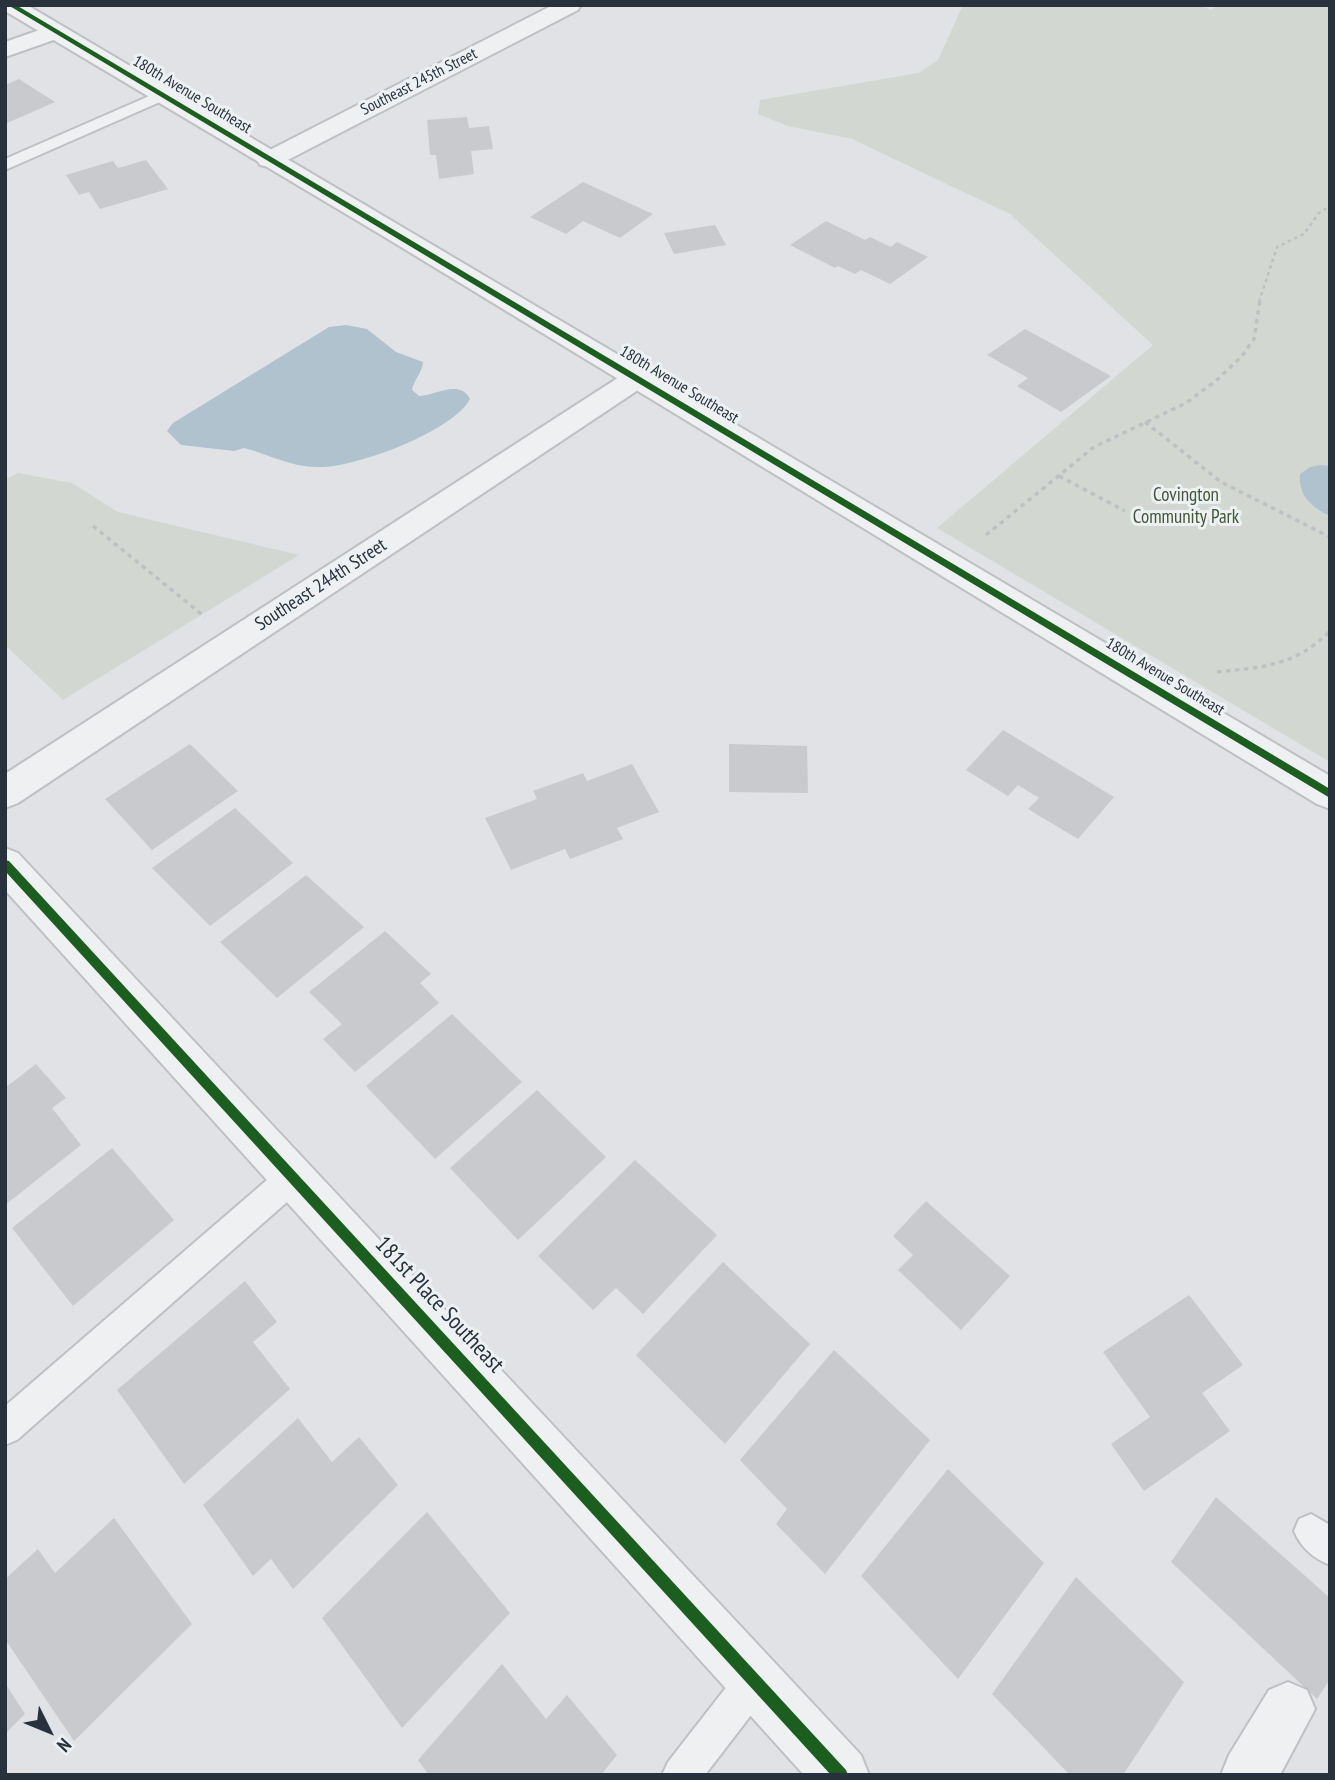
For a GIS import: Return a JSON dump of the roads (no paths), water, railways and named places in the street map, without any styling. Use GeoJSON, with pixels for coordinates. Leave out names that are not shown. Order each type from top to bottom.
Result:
{"type":"FeatureCollection","features":[{"type":"Feature","properties":{"kind":"street","name":"180th Avenue Southeast"},"geometry":{"type":"LineString","coordinates":[[10,5],[1330,794]]}},
{"type":"Feature","properties":{"kind":"street","name":"Southeast 245th Street"},"geometry":{"type":"LineString","coordinates":[[270,160],[570,5]]}},
{"type":"Feature","properties":{"kind":"street"},"geometry":{"type":"LineString","coordinates":[[5,50],[54,32]]}},
{"type":"Feature","properties":{"kind":"street","name":"Southeast 244th Street"},"geometry":{"type":"LineString","coordinates":[[5,793],[637,378]]}},
{"type":"Feature","properties":{"kind":"street","name":"181st Place Southeast"},"geometry":{"type":"LineString","coordinates":[[5,864],[841,1775]]}},
{"type":"Feature","properties":{"kind":"street"},"geometry":{"type":"LineString","coordinates":[[1249,1775],[1288,1709]]}},
{"type":"Feature","properties":{"kind":"lane"},"geometry":{"type":"LineString","coordinates":[[5,165],[163,95]]}},
{"type":"Feature","properties":{"kind":"lane"},"geometry":{"type":"LineString","coordinates":[[5,1428],[293,1177]]}},
{"type":"Feature","properties":{"kind":"lane"},"geometry":{"type":"LineString","coordinates":[[681,1775],[755,1680]]}},
{"type":"Feature","properties":{"kind":"water"},"geometry":{"type":"Polygon","coordinates":[[[346,325],[367,329],[396,352],[423,362],[412,390],[419,396],[454,389],[466,393],[470,399],[460,411],[424,435],[377,455],[333,466],[298,465],[244,448],[234,451],[181,445],[167,431],[173,423],[329,327],[346,325]]]}},
{"type":"Feature","properties":{"kind":"water"},"geometry":{"type":"Polygon","coordinates":[[[1330,466],[1330,516],[1317,509],[1301,488],[1300,474],[1310,467],[1330,466]]]}},
{"type":"Feature","properties":{"kind":"park label","name":"Covington Community Park"},"geometry":{"type":"Point","coordinates":[1186,507]}}]}
